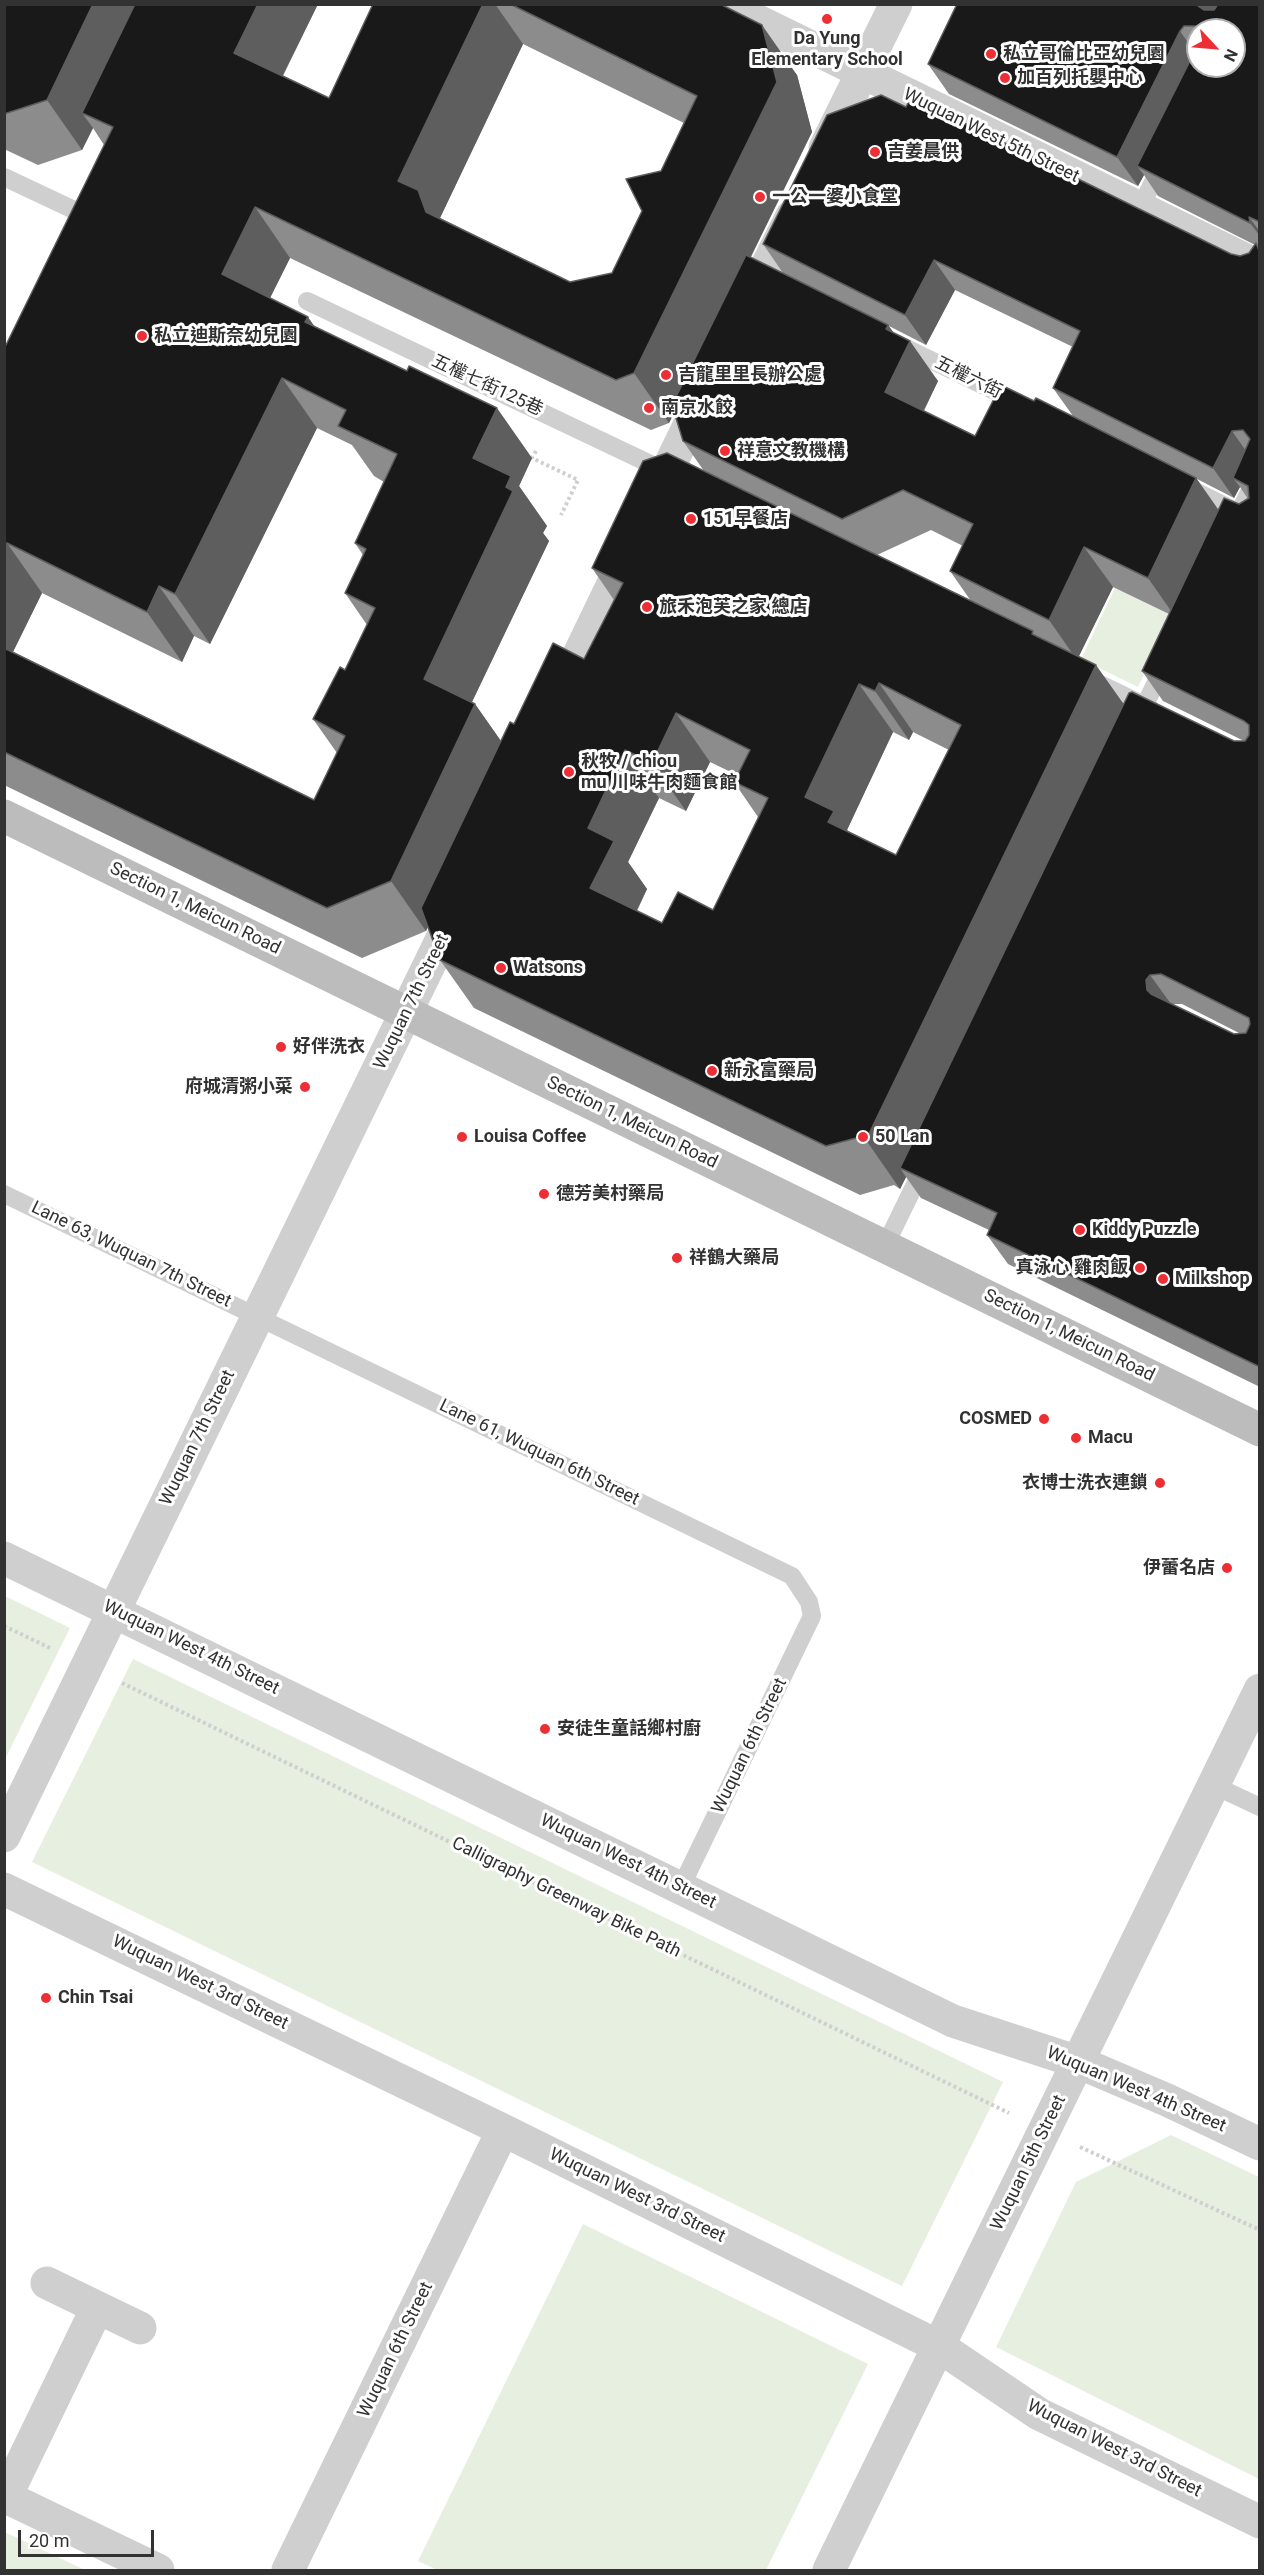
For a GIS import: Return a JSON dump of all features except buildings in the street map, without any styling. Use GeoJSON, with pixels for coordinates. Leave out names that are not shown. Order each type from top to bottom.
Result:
{"type":"FeatureCollection","features":[{"type":"Feature","properties":{"kind":"street","name":"Wuquan West 5th Street"},"geometry":{"type":"LineString","coordinates":[[723,4],[1260,267]]}},
{"type":"Feature","properties":{"kind":"street"},"geometry":{"type":"LineString","coordinates":[[737,328],[773,281],[807,185],[896,4]]}},
{"type":"Feature","properties":{"kind":"street"},"geometry":{"type":"LineString","coordinates":[[59,241],[89,180]]}},
{"type":"Feature","properties":{"kind":"street"},"geometry":{"type":"LineString","coordinates":[[548,718],[641,525],[677,477],[717,369]]}},
{"type":"Feature","properties":{"kind":"street","name":"Section 1, Meicun Road"},"geometry":{"type":"LineString","coordinates":[[4,816],[1260,1430]]}},
{"type":"Feature","properties":{"kind":"street","name":"Wuquan 7th Street"},"geometry":{"type":"LineString","coordinates":[[4,1836],[467,887]]}},
{"type":"Feature","properties":{"kind":"street","name":"Wuquan West 4th Street"},"geometry":{"type":"LineString","coordinates":[[4,1558],[953,2021],[1077,2062],[1167,2100],[1260,2144]]}},
{"type":"Feature","properties":{"kind":"street","name":"Wuquan 5th Street"},"geometry":{"type":"LineString","coordinates":[[829,2571],[1260,1690]]}},
{"type":"Feature","properties":{"kind":"street","name":"Wuquan West 3rd Street"},"geometry":{"type":"LineString","coordinates":[[4,1888],[503,2130],[940,2346],[1040,2414],[1260,2522]]}},
{"type":"Feature","properties":{"kind":"street","name":"Wuquan 6th Street"},"geometry":{"type":"LineString","coordinates":[[288,2571],[503,2130]]}},
{"type":"Feature","properties":{"kind":"street"},"geometry":{"type":"LineString","coordinates":[[47,2283],[140,2328]]}},
{"type":"Feature","properties":{"kind":"street"},"geometry":{"type":"LineString","coordinates":[[97,2308],[5,2496],[158,2571]]}},
{"type":"Feature","properties":{"kind":"lane"},"geometry":{"type":"LineString","coordinates":[[1140,208],[1171,147]]}},
{"type":"Feature","properties":{"kind":"lane"},"geometry":{"type":"LineString","coordinates":[[4,177],[74,210]]}},
{"type":"Feature","properties":{"kind":"lane","name":"五權七街125巷"},"geometry":{"type":"LineString","coordinates":[[307,301],[677,477]]}},
{"type":"Feature","properties":{"kind":"lane","name":"五權六街"},"geometry":{"type":"LineString","coordinates":[[879,334],[1038,413]]}},
{"type":"Feature","properties":{"kind":"lane"},"geometry":{"type":"LineString","coordinates":[[1228,534],[1260,470]]}},
{"type":"Feature","properties":{"kind":"lane"},"geometry":{"type":"LineString","coordinates":[[1175,481],[1260,523]]}},
{"type":"Feature","properties":{"kind":"lane"},"geometry":{"type":"LineString","coordinates":[[1129,738],[1171,652]]}},
{"type":"Feature","properties":{"kind":"lane"},"geometry":{"type":"LineString","coordinates":[[1082,675],[1166,716]]}},
{"type":"Feature","properties":{"kind":"lane"},"geometry":{"type":"LineString","coordinates":[[885,1246],[932,1149]]}},
{"type":"Feature","properties":{"kind":"lane","name":"Lane 63, Wuquan 7th Street"},"geometry":{"type":"LineString","coordinates":[[4,1194],[257,1317]]}},
{"type":"Feature","properties":{"kind":"lane","name":"Lane 61, Wuquan 6th Street"},"geometry":{"type":"LineString","coordinates":[[257,1317],[792,1576],[809,1602]]}},
{"type":"Feature","properties":{"kind":"lane","name":"Wuquan 6th Street"},"geometry":{"type":"LineString","coordinates":[[681,1887],[808,1626],[812,1617],[809,1602]]}},
{"type":"Feature","properties":{"kind":"lane"},"geometry":{"type":"LineString","coordinates":[[1214,1785],[1260,1807]]}},
{"type":"Feature","properties":{"kind":"path"},"geometry":{"type":"LineString","coordinates":[[536,451],[532,458],[578,480],[561,515]]}},
{"type":"Feature","properties":{"kind":"path"},"geometry":{"type":"LineString","coordinates":[[4,1626],[49,1647]]}},
{"type":"Feature","properties":{"kind":"path","name":"Calligraphy Greenway Bike Path"},"geometry":{"type":"LineString","coordinates":[[146,1695],[986,2102]]}},
{"type":"Feature","properties":{"kind":"path"},"geometry":{"type":"LineString","coordinates":[[1133,2171],[1260,2230]]}},
{"type":"Feature","properties":{"kind":"green space"},"geometry":{"type":"Polygon","coordinates":[[[1115,588],[1173,616],[1138,687],[1081,659],[1115,588]]]}},
{"type":"Feature","properties":{"kind":"green space"},"geometry":{"type":"Polygon","coordinates":[[[5,1596],[70,1628],[5,1759],[5,1596]]]}},
{"type":"Feature","properties":{"kind":"green space"},"geometry":{"type":"Polygon","coordinates":[[[133,1659],[1003,2082],[902,2286],[32,1862],[133,1659]]]}},
{"type":"Feature","properties":{"kind":"green space"},"geometry":{"type":"Polygon","coordinates":[[[1171,2135],[1259,2177],[1259,2479],[996,2347],[1076,2182],[1171,2135]]]}},
{"type":"Feature","properties":{"kind":"green space"},"geometry":{"type":"Polygon","coordinates":[[[583,2224],[868,2364],[766,2570],[437,2570],[418,2561],[583,2224]]]}},
{"type":"Feature","properties":{"kind":"green space"},"geometry":{"type":"Polygon","coordinates":[[[5,2532],[85,2570],[5,2570],[5,2532]]]}},
{"type":"Feature","properties":{"kind":"place","name":"Da Yung Elementary School"},"geometry":{"type":"Point","coordinates":[827,19]}},
{"type":"Feature","properties":{"kind":"place","name":"私立哥倫比亞幼兒園"},"geometry":{"type":"Point","coordinates":[991,54]}},
{"type":"Feature","properties":{"kind":"place","name":"加百列托嬰中心"},"geometry":{"type":"Point","coordinates":[1005,78]}},
{"type":"Feature","properties":{"kind":"place","name":"吉姜晨供"},"geometry":{"type":"Point","coordinates":[875,152]}},
{"type":"Feature","properties":{"kind":"place","name":"一公一婆小食堂"},"geometry":{"type":"Point","coordinates":[760,197]}},
{"type":"Feature","properties":{"kind":"place","name":"私立迪斯奈幼兒園"},"geometry":{"type":"Point","coordinates":[142,336]}},
{"type":"Feature","properties":{"kind":"place","name":"吉龍里里長辦公處"},"geometry":{"type":"Point","coordinates":[666,375]}},
{"type":"Feature","properties":{"kind":"place","name":"南京水餃"},"geometry":{"type":"Point","coordinates":[649,408]}},
{"type":"Feature","properties":{"kind":"place","name":"祥意文教機構"},"geometry":{"type":"Point","coordinates":[725,451]}},
{"type":"Feature","properties":{"kind":"place","name":"151早餐店"},"geometry":{"type":"Point","coordinates":[691,519]}},
{"type":"Feature","properties":{"kind":"place","name":"旅禾泡芙之家 總店"},"geometry":{"type":"Point","coordinates":[647,607]}},
{"type":"Feature","properties":{"kind":"place","name":"秋牧 / chiou mu 川味牛肉麵食館"},"geometry":{"type":"Point","coordinates":[569,772]}},
{"type":"Feature","properties":{"kind":"place","name":"Watsons"},"geometry":{"type":"Point","coordinates":[501,968]}},
{"type":"Feature","properties":{"kind":"place","name":"好伴洗衣"},"geometry":{"type":"Point","coordinates":[281,1047]}},
{"type":"Feature","properties":{"kind":"place","name":"新永富藥局"},"geometry":{"type":"Point","coordinates":[712,1071]}},
{"type":"Feature","properties":{"kind":"place","name":"府城清粥小菜"},"geometry":{"type":"Point","coordinates":[305,1087]}},
{"type":"Feature","properties":{"kind":"place","name":"Louisa Coffee"},"geometry":{"type":"Point","coordinates":[462,1137]}},
{"type":"Feature","properties":{"kind":"place","name":"50 Lan"},"geometry":{"type":"Point","coordinates":[863,1137]}},
{"type":"Feature","properties":{"kind":"place","name":"德芳美村藥局"},"geometry":{"type":"Point","coordinates":[544,1194]}},
{"type":"Feature","properties":{"kind":"place","name":"Kiddy Puzzle"},"geometry":{"type":"Point","coordinates":[1080,1230]}},
{"type":"Feature","properties":{"kind":"place","name":"祥鶴大藥局"},"geometry":{"type":"Point","coordinates":[677,1258]}},
{"type":"Feature","properties":{"kind":"place","name":"真泳心 雞肉飯"},"geometry":{"type":"Point","coordinates":[1140,1268]}},
{"type":"Feature","properties":{"kind":"place","name":"Milkshop"},"geometry":{"type":"Point","coordinates":[1163,1279]}},
{"type":"Feature","properties":{"kind":"place","name":"COSMED"},"geometry":{"type":"Point","coordinates":[1044,1419]}},
{"type":"Feature","properties":{"kind":"place","name":"Macu"},"geometry":{"type":"Point","coordinates":[1076,1438]}},
{"type":"Feature","properties":{"kind":"place","name":"衣博士洗衣連鎖"},"geometry":{"type":"Point","coordinates":[1160,1483]}},
{"type":"Feature","properties":{"kind":"place","name":"伊蕾名店"},"geometry":{"type":"Point","coordinates":[1227,1568]}},
{"type":"Feature","properties":{"kind":"place","name":"安徒生童話鄉村廚"},"geometry":{"type":"Point","coordinates":[545,1729]}},
{"type":"Feature","properties":{"kind":"place","name":"Chin Tsai"},"geometry":{"type":"Point","coordinates":[46,1998]}}]}
